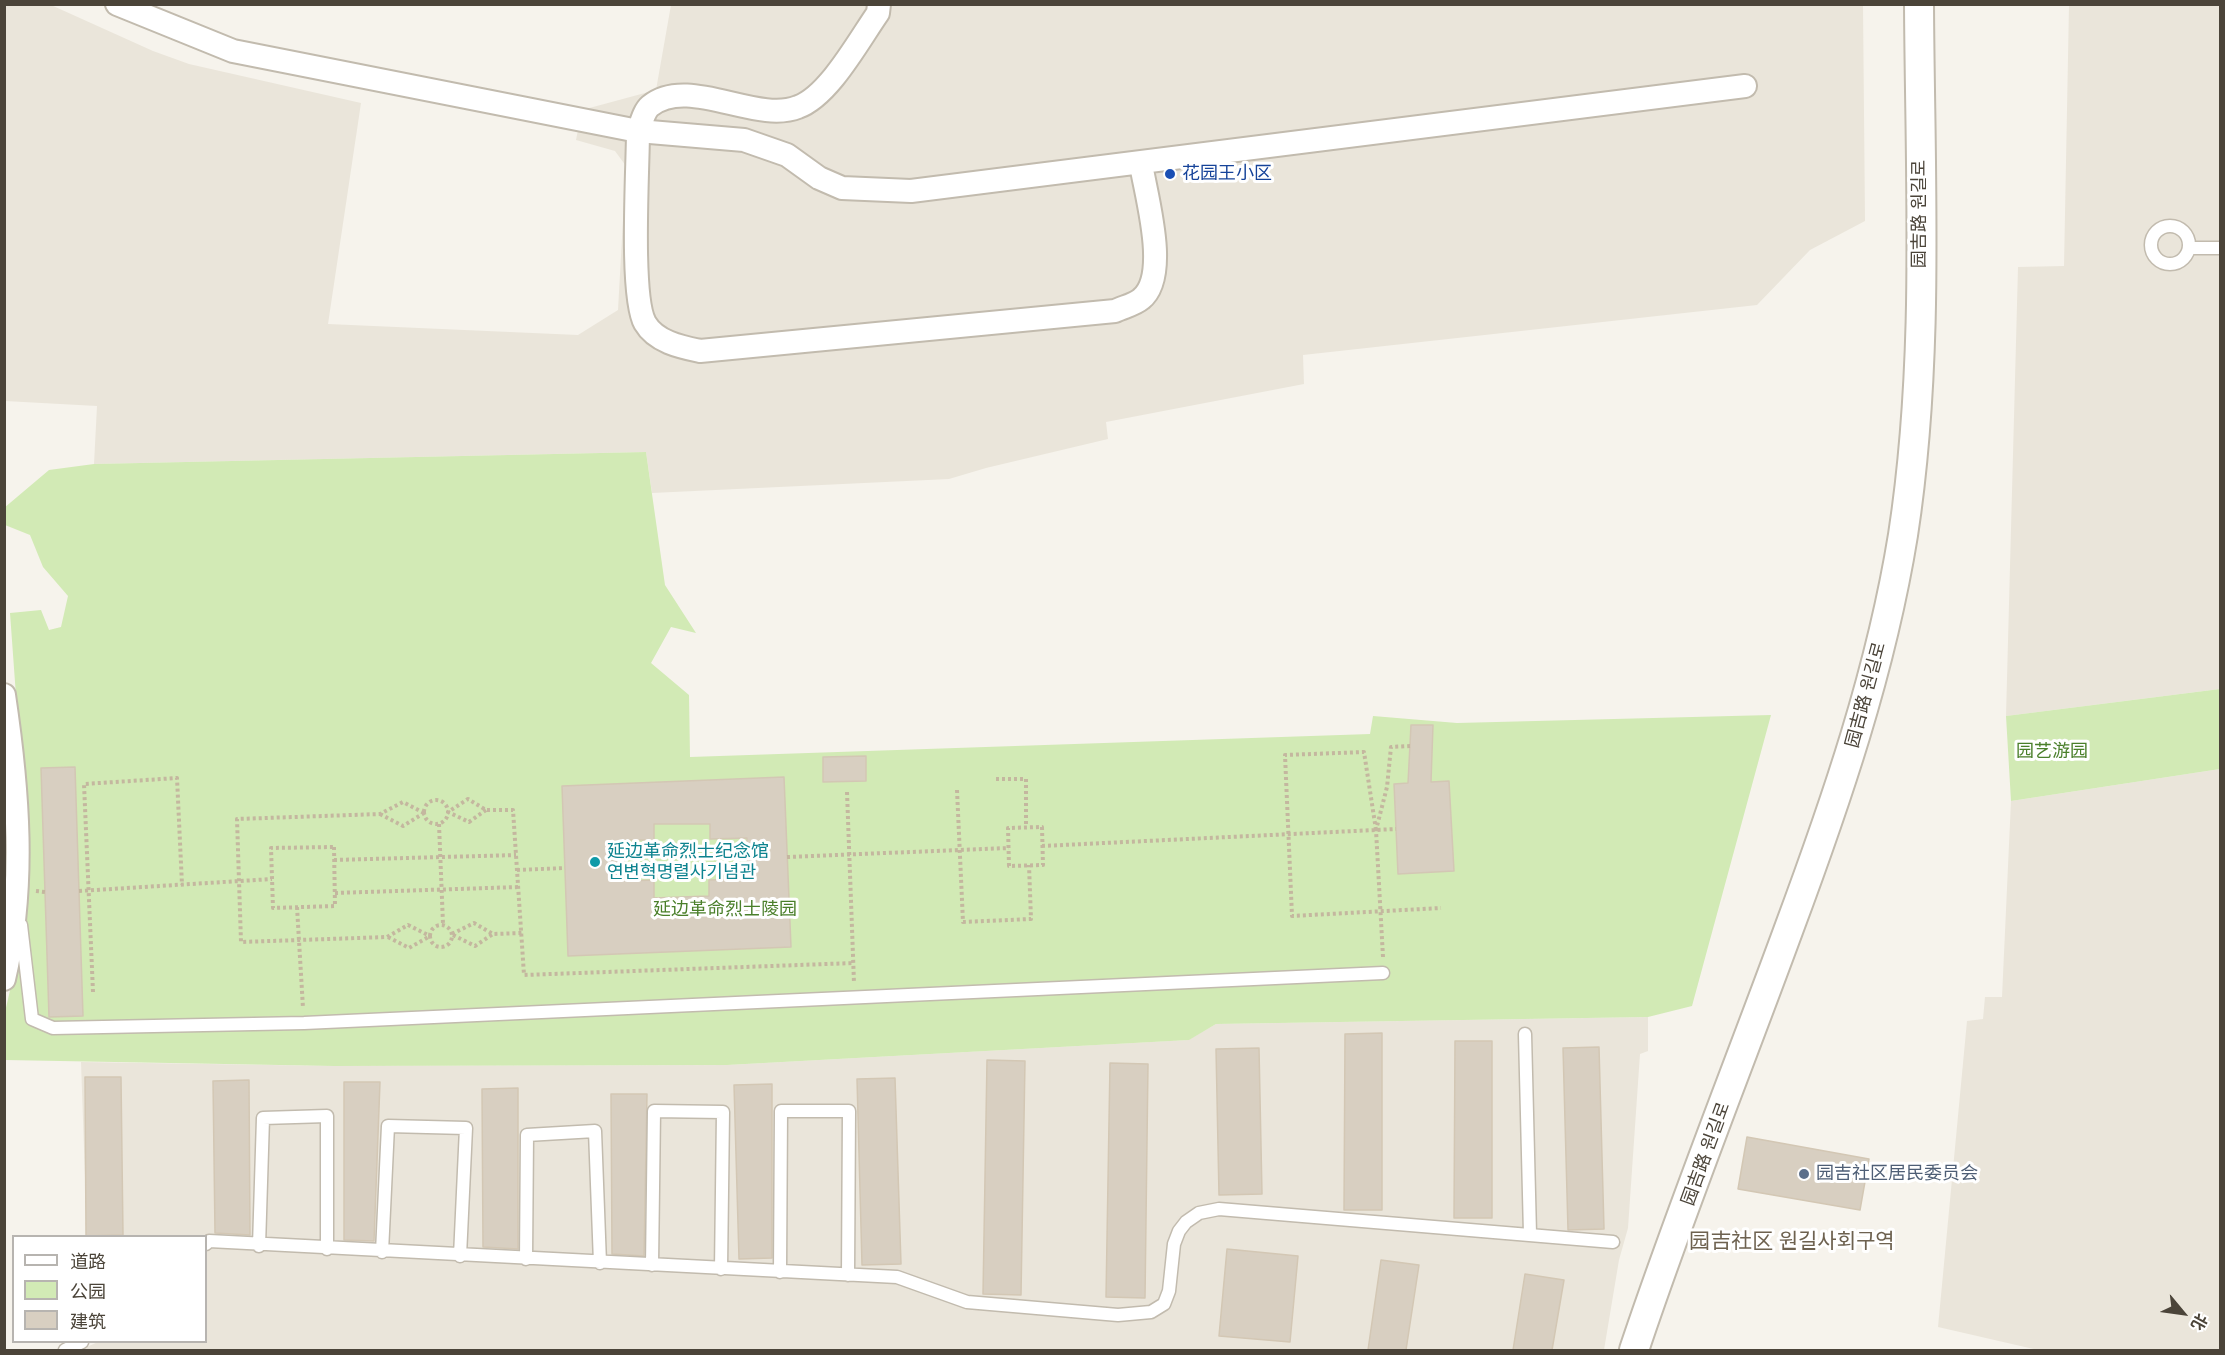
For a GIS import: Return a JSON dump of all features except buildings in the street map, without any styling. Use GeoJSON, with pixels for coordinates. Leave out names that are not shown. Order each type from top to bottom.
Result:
{"type":"FeatureCollection","features":[{"type":"Feature","properties":{"kind":"street"},"geometry":{"type":"LineString","coordinates":[[117,4],[233,51],[638,131],[744,140],[787,155],[819,178],[842,188],[911,191],[1142,164],[1745,86]]}},
{"type":"Feature","properties":{"kind":"street"},"geometry":{"type":"LineString","coordinates":[[879,4],[878,13],[820,93],[800,107],[778,113],[705,97],[667,97],[649,107],[638,131],[637,291],[645,323],[671,345],[700,351],[1115,311],[1141,299],[1153,281],[1156,256],[1142,164]]}},
{"type":"Feature","properties":{"kind":"street","name":"园吉路 원길로"},"geometry":{"type":"LineString","coordinates":[[1634,1350],[1812,868],[1854,745],[1880,649],[1903,535],[1914,440],[1920,326],[1919,4]]}},
{"type":"Feature","properties":{"kind":"street"},"geometry":{"type":"LineString","coordinates":[[4,695],[13,756],[18,826],[17,891],[4,979]]}},
{"type":"Feature","properties":{"kind":"lane"},"geometry":{"type":"LineString","coordinates":[[2189,248],[2220,248]]}},
{"type":"Feature","properties":{"kind":"lane"},"geometry":{"type":"LineString","coordinates":[[17,891],[32,1019],[38,1024],[53,1028],[304,1023],[1383,973]]}},
{"type":"Feature","properties":{"kind":"lane"},"geometry":{"type":"LineString","coordinates":[[1525,1034],[1530,1234]]}},
{"type":"Feature","properties":{"kind":"lane"},"geometry":{"type":"LineString","coordinates":[[652,1265],[654,1111],[723,1112],[721,1269]]}},
{"type":"Feature","properties":{"kind":"lane"},"geometry":{"type":"LineString","coordinates":[[780,1272],[781,1111],[849,1111],[848,1275]]}},
{"type":"Feature","properties":{"kind":"lane"},"geometry":{"type":"LineString","coordinates":[[259,1246],[263,1118],[327,1116],[327,1249]]}},
{"type":"Feature","properties":{"kind":"lane"},"geometry":{"type":"LineString","coordinates":[[382,1252],[388,1125],[466,1128],[460,1256]]}},
{"type":"Feature","properties":{"kind":"lane"},"geometry":{"type":"LineString","coordinates":[[526,1259],[527,1135],[595,1131],[600,1263]]}},
{"type":"Feature","properties":{"kind":"lane"},"geometry":{"type":"LineString","coordinates":[[207,1243],[209,1241],[259,1246],[897,1277],[967,1302],[1118,1315],[1151,1312],[1164,1304],[1169,1291],[1174,1244],[1179,1232],[1186,1222],[1199,1213],[1218,1209],[1613,1242]]}},
{"type":"Feature","properties":{"kind":"lane"},"geometry":{"type":"LineString","coordinates":[[64,1350],[78,1343]]}},
{"type":"Feature","properties":{"kind":"path"},"geometry":{"type":"LineString","coordinates":[[1376,830],[1387,787],[1391,747],[1410,746]]}},
{"type":"Feature","properties":{"kind":"path"},"geometry":{"type":"LineString","coordinates":[[1383,973],[1380,911],[1376,830],[1364,752],[1285,755],[1292,916],[1380,911],[1441,908]]}},
{"type":"Feature","properties":{"kind":"path"},"geometry":{"type":"LineString","coordinates":[[93,992],[84,784],[177,778],[182,885]]}},
{"type":"Feature","properties":{"kind":"path"},"geometry":{"type":"LineString","coordinates":[[996,779],[1026,779],[1026,827]]}},
{"type":"Feature","properties":{"kind":"path"},"geometry":{"type":"LineString","coordinates":[[957,790],[963,922],[1031,919],[1029,866]]}},
{"type":"Feature","properties":{"kind":"path"},"geometry":{"type":"LineString","coordinates":[[847,792],[855,998]]}},
{"type":"Feature","properties":{"kind":"path"},"geometry":{"type":"LineString","coordinates":[[439,824],[446,819],[448,812],[468,799],[486,810],[513,810],[524,975],[854,963]]}},
{"type":"Feature","properties":{"kind":"path"},"geometry":{"type":"LineString","coordinates":[[439,824],[427,820],[424,813],[426,805],[436,800],[443,802],[448,812],[469,822],[486,810]]}},
{"type":"Feature","properties":{"kind":"path"},"geometry":{"type":"LineString","coordinates":[[424,813],[403,802],[380,814],[237,819],[241,942],[387,937],[408,925],[430,936],[432,943],[442,947],[451,942],[452,934],[449,928],[442,924]]}},
{"type":"Feature","properties":{"kind":"path"},"geometry":{"type":"LineString","coordinates":[[380,814],[403,826],[424,813]]}},
{"type":"Feature","properties":{"kind":"path"},"geometry":{"type":"LineString","coordinates":[[439,824],[442,924]]}},
{"type":"Feature","properties":{"kind":"path"},"geometry":{"type":"LineString","coordinates":[[1042,827],[1042,846],[1043,865],[1010,866],[1008,828],[1042,827]]}},
{"type":"Feature","properties":{"kind":"path"},"geometry":{"type":"LineString","coordinates":[[1042,846],[1396,829]]}},
{"type":"Feature","properties":{"kind":"path"},"geometry":{"type":"LineString","coordinates":[[334,847],[334,860],[335,906],[273,908],[271,848],[334,847]]}},
{"type":"Feature","properties":{"kind":"path"},"geometry":{"type":"LineString","coordinates":[[788,857],[1009,848]]}},
{"type":"Feature","properties":{"kind":"path"},"geometry":{"type":"LineString","coordinates":[[334,860],[516,855]]}},
{"type":"Feature","properties":{"kind":"path"},"geometry":{"type":"LineString","coordinates":[[517,870],[565,868]]}},
{"type":"Feature","properties":{"kind":"path"},"geometry":{"type":"LineString","coordinates":[[79,891],[272,879]]}},
{"type":"Feature","properties":{"kind":"path"},"geometry":{"type":"LineString","coordinates":[[334,893],[519,887]]}},
{"type":"Feature","properties":{"kind":"path"},"geometry":{"type":"LineString","coordinates":[[297,907],[304,1023]]}},
{"type":"Feature","properties":{"kind":"path"},"geometry":{"type":"LineString","coordinates":[[452,934],[474,923],[493,934]]}},
{"type":"Feature","properties":{"kind":"path"},"geometry":{"type":"LineString","coordinates":[[387,937],[409,948],[430,936],[433,929],[442,924]]}},
{"type":"Feature","properties":{"kind":"path"},"geometry":{"type":"LineString","coordinates":[[452,934],[475,946],[493,934],[522,933]]}},
{"type":"Feature","properties":{"kind":"shaded area","name":"花园王小区"},"geometry":{"type":"Polygon","coordinates":[[[4,5],[51,5],[153,51],[189,64],[361,103],[328,324],[578,335],[618,310],[626,166],[615,151],[576,140],[582,110],[656,90],[671,5],[1863,5],[1865,221],[1810,250],[1757,305],[1303,355],[1304,384],[1106,422],[1108,439],[949,479],[652,493],[646,452],[94,464],[97,406],[5,401],[4,5]]]}},
{"type":"Feature","properties":{"kind":"shaded area"},"geometry":{"type":"Polygon","coordinates":[[[2069,5],[2220,5],[2220,689],[2006,716],[2018,267],[2064,266],[2069,5]]]}},
{"type":"Feature","properties":{"kind":"shaded area"},"geometry":{"type":"Polygon","coordinates":[[[2220,769],[2220,1350],[2038,1350],[1938,1327],[1967,1021],[1983,1019],[1985,997],[2002,997],[2011,801],[2220,769]]]}},
{"type":"Feature","properties":{"kind":"shaded area"},"geometry":{"type":"Polygon","coordinates":[[[1648,1017],[1648,1051],[1640,1054],[1628,1228],[1619,1260],[1604,1350],[80,1350],[96,1343],[207,1343],[207,1235],[87,1235],[81,1062],[334,1066],[727,1065],[1188,1040],[1216,1024],[1648,1017]]]}},
{"type":"Feature","properties":{"kind":"green space","name":"延边革命烈士陵园"},"geometry":{"type":"Polygon","coordinates":[[[646,452],[665,585],[696,633],[671,627],[651,663],[689,695],[690,757],[1370,734],[1373,716],[1457,723],[1771,715],[1692,1006],[1648,1017],[1216,1024],[1189,1040],[727,1065],[334,1066],[5,1060],[5,1012],[18,956],[20,751],[10,613],[41,610],[49,630],[61,627],[68,596],[43,567],[30,535],[5,525],[4,508],[49,470],[94,464],[646,452]]]}},
{"type":"Feature","properties":{"kind":"green space","name":"园艺游园"},"geometry":{"type":"Polygon","coordinates":[[[2220,689],[2220,769],[2011,801],[2006,716],[2220,689]]]}},
{"type":"Feature","properties":{"kind":"place","name":"花园王小区"},"geometry":{"type":"Point","coordinates":[1170,174]}},
{"type":"Feature","properties":{"kind":"place","name":"延边革命烈士纪念馆 연변혁명렬사기념관"},"geometry":{"type":"Point","coordinates":[595,862]}},
{"type":"Feature","properties":{"kind":"place","name":"园吉社区居民委员会"},"geometry":{"type":"Point","coordinates":[1804,1174]}},
{"type":"Feature","properties":{"kind":"district","name":"园吉社区 원길사회구역"},"geometry":{"type":"Point","coordinates":[1792,1242]}}]}
